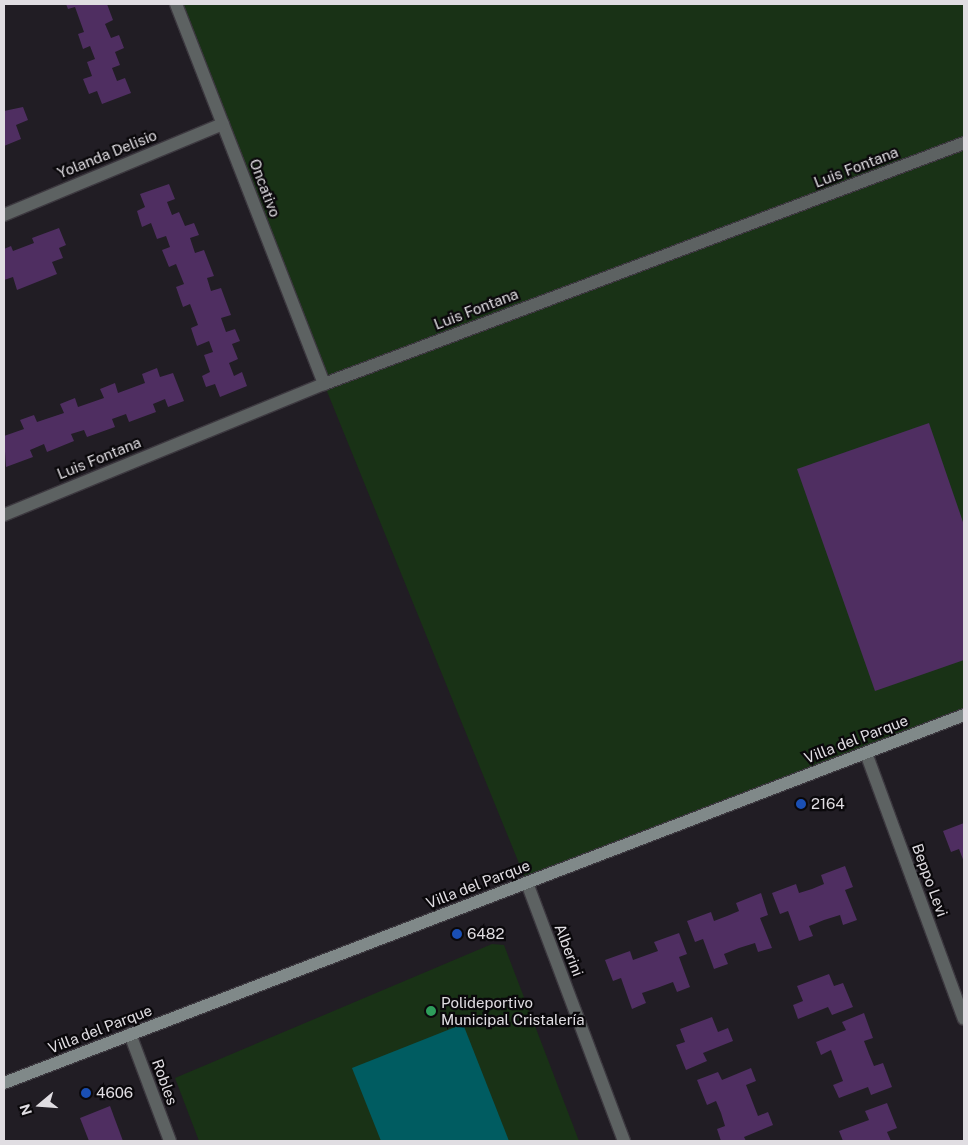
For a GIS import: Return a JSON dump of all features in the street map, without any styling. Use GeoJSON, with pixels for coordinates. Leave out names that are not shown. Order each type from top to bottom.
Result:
{"type":"FeatureCollection","features":[{"type":"Feature","properties":{"kind":"street","name":"Oncativo"},"geometry":{"type":"LineString","coordinates":[[176,4],[324,384]]}},
{"type":"Feature","properties":{"kind":"street","name":"Yolanda Delisio"},"geometry":{"type":"LineString","coordinates":[[4,215],[223,124]]}},
{"type":"Feature","properties":{"kind":"street","name":"Luis Fontana"},"geometry":{"type":"LineString","coordinates":[[4,515],[324,384],[964,144]]}},
{"type":"Feature","properties":{"kind":"street","name":"Villa del Parque"},"geometry":{"type":"LineString","coordinates":[[4,1083],[964,715]]}},
{"type":"Feature","properties":{"kind":"street","name":"Beppo Levi"},"geometry":{"type":"LineString","coordinates":[[866,753],[964,1019]]}},
{"type":"Feature","properties":{"kind":"street","name":"Alberini"},"geometry":{"type":"LineString","coordinates":[[527,883],[624,1141]]}},
{"type":"Feature","properties":{"kind":"street","name":"Robles"},"geometry":{"type":"LineString","coordinates":[[130,1034],[170,1141]]}},
{"type":"Feature","properties":{"kind":"green space"},"geometry":{"type":"Polygon","coordinates":[[[176,4],[964,4],[964,715],[527,883],[324,384],[176,4]]]}},
{"type":"Feature","properties":{"kind":"green space","name":"Polideportivo Municipal Cristalería"},"geometry":{"type":"Polygon","coordinates":[[[492,944],[504,945],[579,1141],[199,1141],[175,1078],[492,944]]]}},
{"type":"Feature","properties":{"kind":"water"},"geometry":{"type":"Polygon","coordinates":[[[463,1024],[509,1141],[381,1141],[352,1068],[463,1024]]]}},
{"type":"Feature","properties":{"kind":"building"},"geometry":{"type":"Polygon","coordinates":[[[66,4],[107,4],[113,20],[105,24],[111,38],[119,35],[124,48],[115,52],[120,65],[112,68],[117,81],[125,78],[131,93],[102,104],[97,91],[89,94],[83,79],[92,76],[87,62],[95,59],[90,46],[83,49],[78,34],[84,32],[75,7],[68,9],[66,4]]]}},
{"type":"Feature","properties":{"kind":"building"},"geometry":{"type":"Polygon","coordinates":[[[23,107],[28,120],[16,125],[21,139],[4,146],[4,111],[23,107]]]}},
{"type":"Feature","properties":{"kind":"building"},"geometry":{"type":"Polygon","coordinates":[[[169,184],[175,199],[167,202],[172,215],[179,212],[185,226],[194,223],[199,235],[190,238],[195,253],[204,250],[214,276],[207,278],[211,291],[221,288],[231,315],[221,318],[226,332],[235,329],[240,341],[232,344],[238,359],[229,363],[234,376],[242,372],[247,386],[220,397],[215,384],[206,387],[202,376],[210,372],[204,355],[213,352],[209,341],[197,346],[191,328],[198,325],[190,304],[183,307],[176,287],[184,284],[176,264],[169,267],[162,250],[170,247],[166,236],[157,239],[151,223],[142,227],[137,211],[145,207],[140,194],[169,184]]]}},
{"type":"Feature","properties":{"kind":"building"},"geometry":{"type":"Polygon","coordinates":[[[59,228],[66,245],[59,248],[63,258],[52,262],[57,274],[17,290],[13,277],[4,280],[4,249],[11,246],[13,251],[34,243],[32,238],[59,228]]]}},
{"type":"Feature","properties":{"kind":"building"},"geometry":{"type":"Polygon","coordinates":[[[157,368],[160,377],[173,373],[184,401],[168,407],[165,399],[153,404],[156,412],[129,422],[126,414],[112,419],[115,427],[87,437],[84,430],[71,434],[74,441],[47,452],[44,444],[30,450],[33,457],[6,467],[4,436],[24,429],[20,420],[34,415],[37,422],[64,413],[60,404],[75,398],[78,407],[104,398],[100,389],[115,383],[118,393],[145,383],[142,374],[157,368]]]}},
{"type":"Feature","properties":{"kind":"building"},"geometry":{"type":"Polygon","coordinates":[[[929,423],[964,525],[964,660],[875,691],[797,469],[929,423]]]}},
{"type":"Feature","properties":{"kind":"building"},"geometry":{"type":"Polygon","coordinates":[[[964,823],[964,862],[959,849],[951,852],[943,831],[964,823]]]}},
{"type":"Feature","properties":{"kind":"building"},"geometry":{"type":"Polygon","coordinates":[[[845,866],[853,887],[845,890],[857,920],[843,925],[840,915],[824,920],[809,926],[813,936],[799,941],[788,911],[780,914],[772,893],[796,884],[799,893],[812,889],[824,884],[821,875],[845,866]]]}},
{"type":"Feature","properties":{"kind":"building"},"geometry":{"type":"Polygon","coordinates":[[[761,893],[768,915],[760,918],[772,948],[758,952],[755,943],[739,948],[724,954],[728,964],[714,969],[703,939],[695,942],[687,921],[711,912],[714,921],[739,911],[736,903],[761,893]]]}},
{"type":"Feature","properties":{"kind":"building"},"geometry":{"type":"Polygon","coordinates":[[[679,933],[687,954],[679,957],[690,987],[677,992],[673,982],[642,993],[646,1003],[632,1009],[621,978],[613,981],[605,960],[630,951],[633,960],[658,951],[654,942],[679,933]]]}},
{"type":"Feature","properties":{"kind":"building"},"geometry":{"type":"Polygon","coordinates":[[[829,974],[834,986],[843,983],[853,1007],[832,1015],[828,1007],[798,1019],[793,1005],[803,1001],[797,986],[829,974]]]}},
{"type":"Feature","properties":{"kind":"building"},"geometry":{"type":"Polygon","coordinates":[[[864,1013],[873,1038],[864,1041],[874,1066],[883,1063],[892,1087],[871,1095],[868,1087],[839,1098],[833,1085],[843,1081],[831,1050],[821,1055],[816,1042],[846,1030],[842,1022],[864,1013]]]}},
{"type":"Feature","properties":{"kind":"building"},"geometry":{"type":"Polygon","coordinates":[[[712,1017],[718,1032],[728,1028],[733,1041],[703,1053],[707,1061],[686,1070],[676,1045],[685,1042],[680,1029],[712,1017]]]}},
{"type":"Feature","properties":{"kind":"building"},"geometry":{"type":"Polygon","coordinates":[[[751,1068],[756,1081],[746,1085],[758,1116],[768,1112],[773,1125],[744,1137],[746,1141],[721,1141],[717,1129],[725,1126],[721,1113],[716,1101],[707,1105],[697,1080],[718,1072],[722,1080],[751,1068]]]}},
{"type":"Feature","properties":{"kind":"building"},"geometry":{"type":"Polygon","coordinates":[[[887,1103],[897,1128],[887,1132],[891,1141],[843,1141],[839,1131],[869,1120],[865,1111],[887,1103]]]}},
{"type":"Feature","properties":{"kind":"building"},"geometry":{"type":"Polygon","coordinates":[[[110,1106],[123,1141],[89,1141],[80,1118],[110,1106]]]}},
{"type":"Feature","properties":{"kind":"place","name":"2164"},"geometry":{"type":"Point","coordinates":[801,804]}},
{"type":"Feature","properties":{"kind":"place","name":"6482"},"geometry":{"type":"Point","coordinates":[457,934]}},
{"type":"Feature","properties":{"kind":"place","name":"Polideportivo Municipal Cristalería"},"geometry":{"type":"Point","coordinates":[431,1011]}},
{"type":"Feature","properties":{"kind":"place","name":"4606"},"geometry":{"type":"Point","coordinates":[86,1093]}}]}
